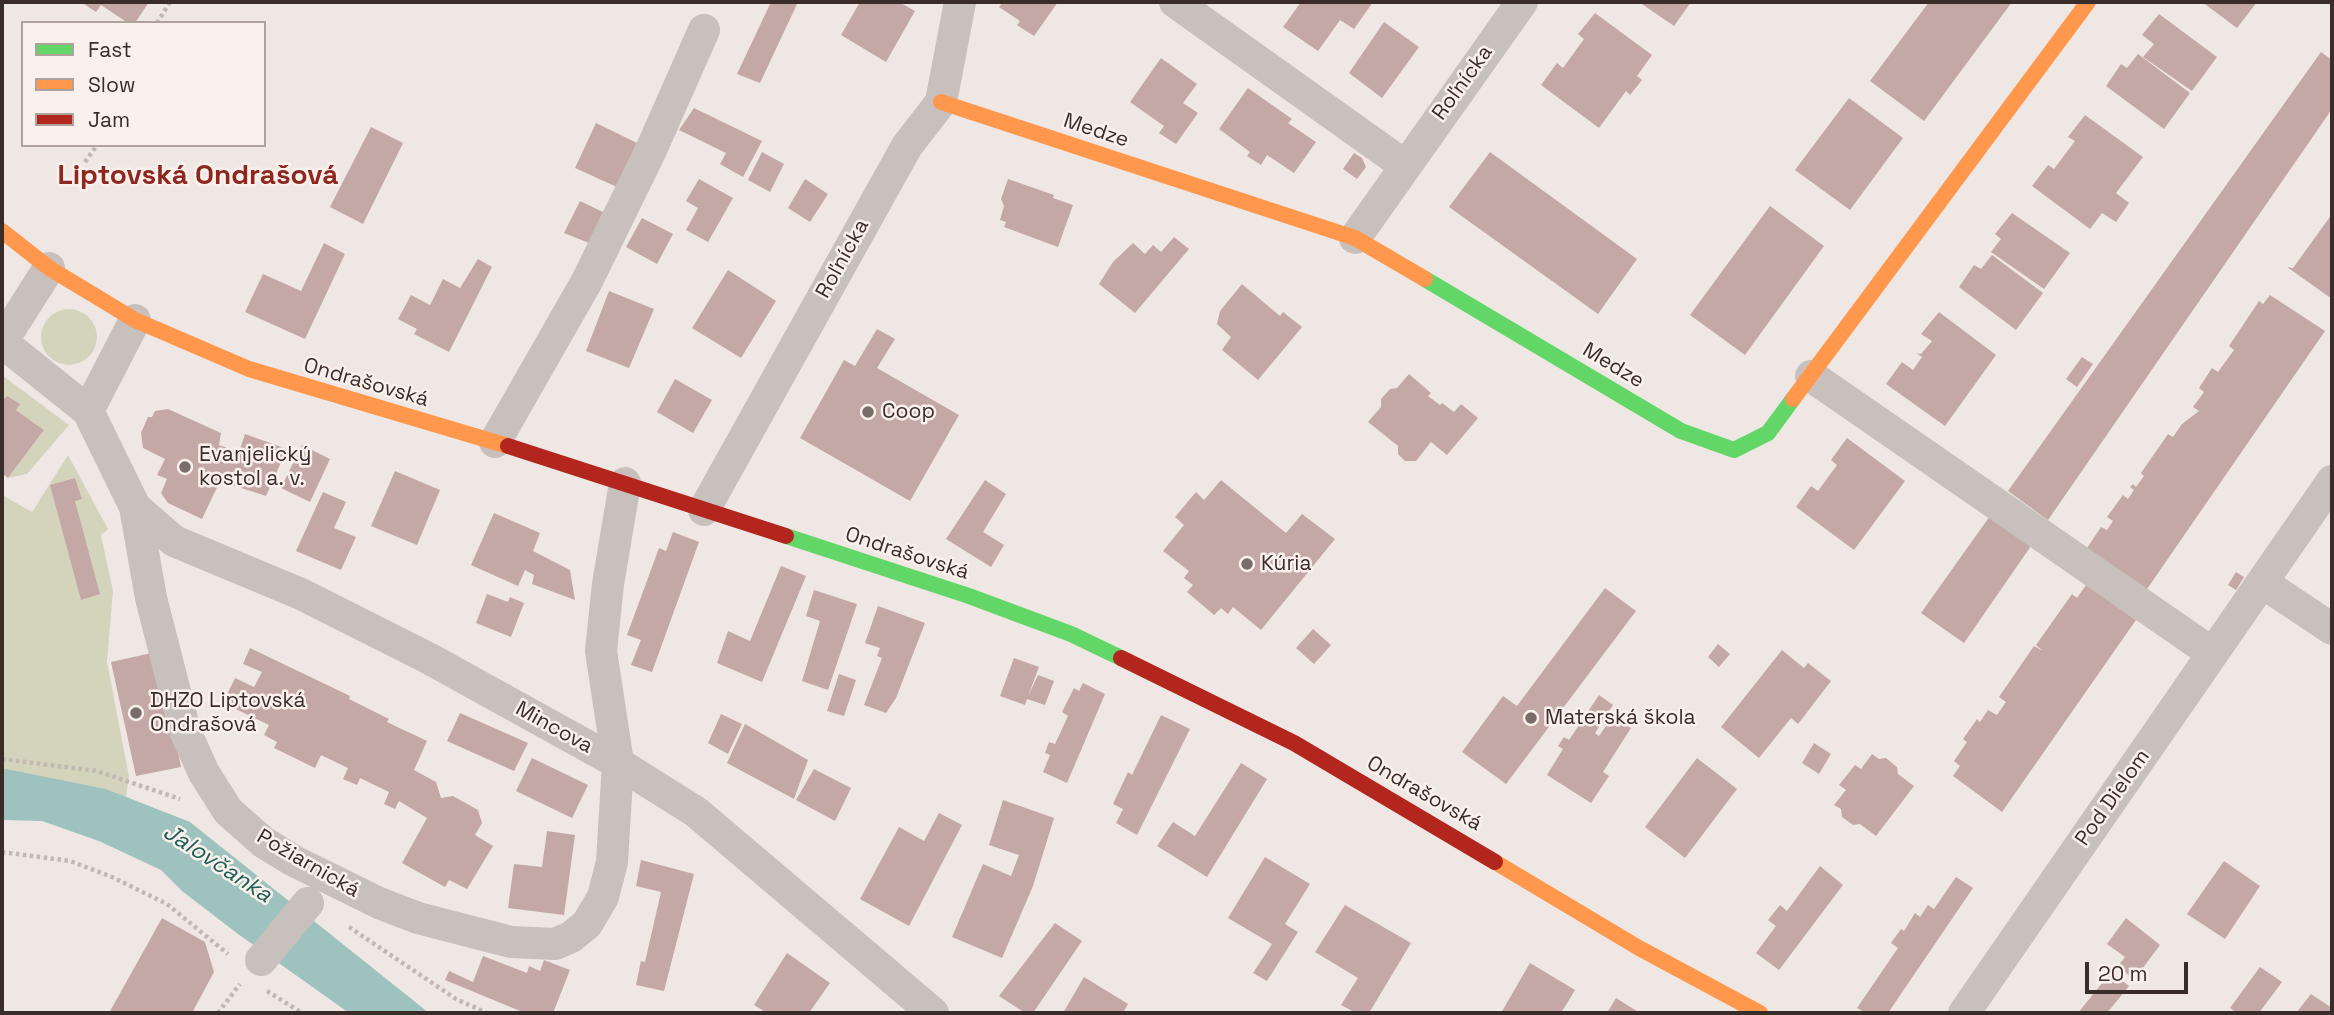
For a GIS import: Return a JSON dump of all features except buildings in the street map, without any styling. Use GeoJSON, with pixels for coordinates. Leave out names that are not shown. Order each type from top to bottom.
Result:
{"type":"FeatureCollection","features":[{"type":"Feature","properties":{"kind":"street","name":"Roľnícka"},"geometry":{"type":"LineString","coordinates":[[704,510],[907,146],[941,102],[960,2]]}},
{"type":"Feature","properties":{"kind":"street"},"geometry":{"type":"LineString","coordinates":[[1175,2],[1405,165]]}},
{"type":"Feature","properties":{"kind":"street","name":"Roľnícka"},"geometry":{"type":"LineString","coordinates":[[1355,238],[1522,2]]}},
{"type":"Feature","properties":{"kind":"street","name":"Medze"},"geometry":{"type":"LineString","coordinates":[[941,102],[1355,238],[1681,431],[1705,442],[1734,450],[1768,433],[2088,2]]}},
{"type":"Feature","properties":{"kind":"street"},"geometry":{"type":"LineString","coordinates":[[495,442],[587,281],[651,150],[704,30]]}},
{"type":"Feature","properties":{"kind":"street","name":"Ondrašovská"},"geometry":{"type":"LineString","coordinates":[[2,231],[48,268],[135,320],[249,369],[625,483],[970,596],[1071,634],[1294,743],[1639,948],[1760,1013]]}},
{"type":"Feature","properties":{"kind":"street"},"geometry":{"type":"LineString","coordinates":[[2,342],[48,268]]}},
{"type":"Feature","properties":{"kind":"street"},"geometry":{"type":"LineString","coordinates":[[88,411],[135,320]]}},
{"type":"Feature","properties":{"kind":"street","name":"Požiarnická"},"geometry":{"type":"LineString","coordinates":[[2,342],[88,411],[135,507],[152,598],[185,731],[204,773],[228,811],[264,842],[294,861],[379,903],[418,918],[511,942],[555,944],[571,937],[587,924],[603,897],[612,862],[618,763],[601,651],[625,483]]}},
{"type":"Feature","properties":{"kind":"street"},"geometry":{"type":"LineString","coordinates":[[1811,376],[2212,653]]}},
{"type":"Feature","properties":{"kind":"street","name":"Pod Dielom"},"geometry":{"type":"LineString","coordinates":[[1964,1013],[2332,481]]}},
{"type":"Feature","properties":{"kind":"street","name":"Mincova"},"geometry":{"type":"LineString","coordinates":[[135,507],[174,541],[301,594],[430,659],[618,763],[696,812],[933,1013]]}},
{"type":"Feature","properties":{"kind":"street"},"geometry":{"type":"LineString","coordinates":[[2263,583],[2332,629]]}},
{"type":"Feature","properties":{"kind":"street"},"geometry":{"type":"LineString","coordinates":[[252,969],[308,903]]}},
{"type":"Feature","properties":{"kind":"path"},"geometry":{"type":"LineString","coordinates":[[159,21],[170,2]]}},
{"type":"Feature","properties":{"kind":"path"},"geometry":{"type":"LineString","coordinates":[[85,162],[96,147]]}},
{"type":"Feature","properties":{"kind":"path"},"geometry":{"type":"LineString","coordinates":[[2,759],[97,771],[190,803],[228,811]]}},
{"type":"Feature","properties":{"kind":"path"},"geometry":{"type":"LineString","coordinates":[[2,852],[70,861],[112,877],[167,904],[252,969],[302,1013]]}},
{"type":"Feature","properties":{"kind":"path"},"geometry":{"type":"LineString","coordinates":[[343,922],[456,999],[487,1013]]}},
{"type":"Feature","properties":{"kind":"green space"},"geometry":{"type":"Polygon","coordinates":[[[63,309],[75,309],[85,313],[93,321],[97,337],[93,353],[85,361],[75,365],[63,365],[53,361],[45,353],[41,343],[41,331],[45,321],[53,313],[63,309]]]}},
{"type":"Feature","properties":{"kind":"green space"},"geometry":{"type":"Polygon","coordinates":[[[2,375],[69,425],[27,474],[8,478],[44,430],[16,410],[19,404],[9,396],[2,400],[2,375]]]}},
{"type":"Feature","properties":{"kind":"green space"},"geometry":{"type":"Polygon","coordinates":[[[68,455],[108,529],[101,535],[113,591],[107,662],[129,776],[126,797],[106,789],[2,770],[2,495],[32,512],[68,455]]]}},
{"type":"Feature","properties":{"kind":"water","name":"Jalovčanka"},"geometry":{"type":"Polygon","coordinates":[[[2,770],[106,789],[190,822],[429,1013],[349,1013],[238,934],[182,891],[161,870],[99,841],[42,821],[2,820],[2,770]]]}},
{"type":"Feature","properties":{"kind":"traffic: fast"},"geometry":{"type":"LineString","coordinates":[[1425,279],[1681,431],[1734,450],[1768,433],[1793,399]]}},
{"type":"Feature","properties":{"kind":"traffic: fast"},"geometry":{"type":"LineString","coordinates":[[786,536],[969,596],[1071,634],[1121,658]]}},
{"type":"Feature","properties":{"kind":"traffic: slow"},"geometry":{"type":"LineString","coordinates":[[1793,399],[2088,2]]}},
{"type":"Feature","properties":{"kind":"traffic: slow"},"geometry":{"type":"LineString","coordinates":[[941,102],[1355,238],[1425,279]]}},
{"type":"Feature","properties":{"kind":"traffic: slow"},"geometry":{"type":"LineString","coordinates":[[2,231],[49,268],[135,320],[249,369],[508,446]]}},
{"type":"Feature","properties":{"kind":"traffic: slow"},"geometry":{"type":"LineString","coordinates":[[1495,862],[1639,948],[1760,1013]]}},
{"type":"Feature","properties":{"kind":"traffic: jam"},"geometry":{"type":"LineString","coordinates":[[508,446],[786,536]]}},
{"type":"Feature","properties":{"kind":"traffic: jam"},"geometry":{"type":"LineString","coordinates":[[1121,658],[1294,743],[1495,862]]}},
{"type":"Feature","properties":{"kind":"place","name":"Coop"},"geometry":{"type":"Point","coordinates":[868,412]}},
{"type":"Feature","properties":{"kind":"place","name":"Evanjelický kostol a. v."},"geometry":{"type":"Point","coordinates":[185,467]}},
{"type":"Feature","properties":{"kind":"place","name":"Kúria"},"geometry":{"type":"Point","coordinates":[1247,564]}},
{"type":"Feature","properties":{"kind":"place","name":"DHZO Liptovská Ondrašová"},"geometry":{"type":"Point","coordinates":[136,713]}},
{"type":"Feature","properties":{"kind":"place","name":"Materská škola"},"geometry":{"type":"Point","coordinates":[1531,718]}},
{"type":"Feature","properties":{"kind":"district","name":"Liptovská Ondrašová"},"geometry":{"type":"Point","coordinates":[198,176]}}]}
